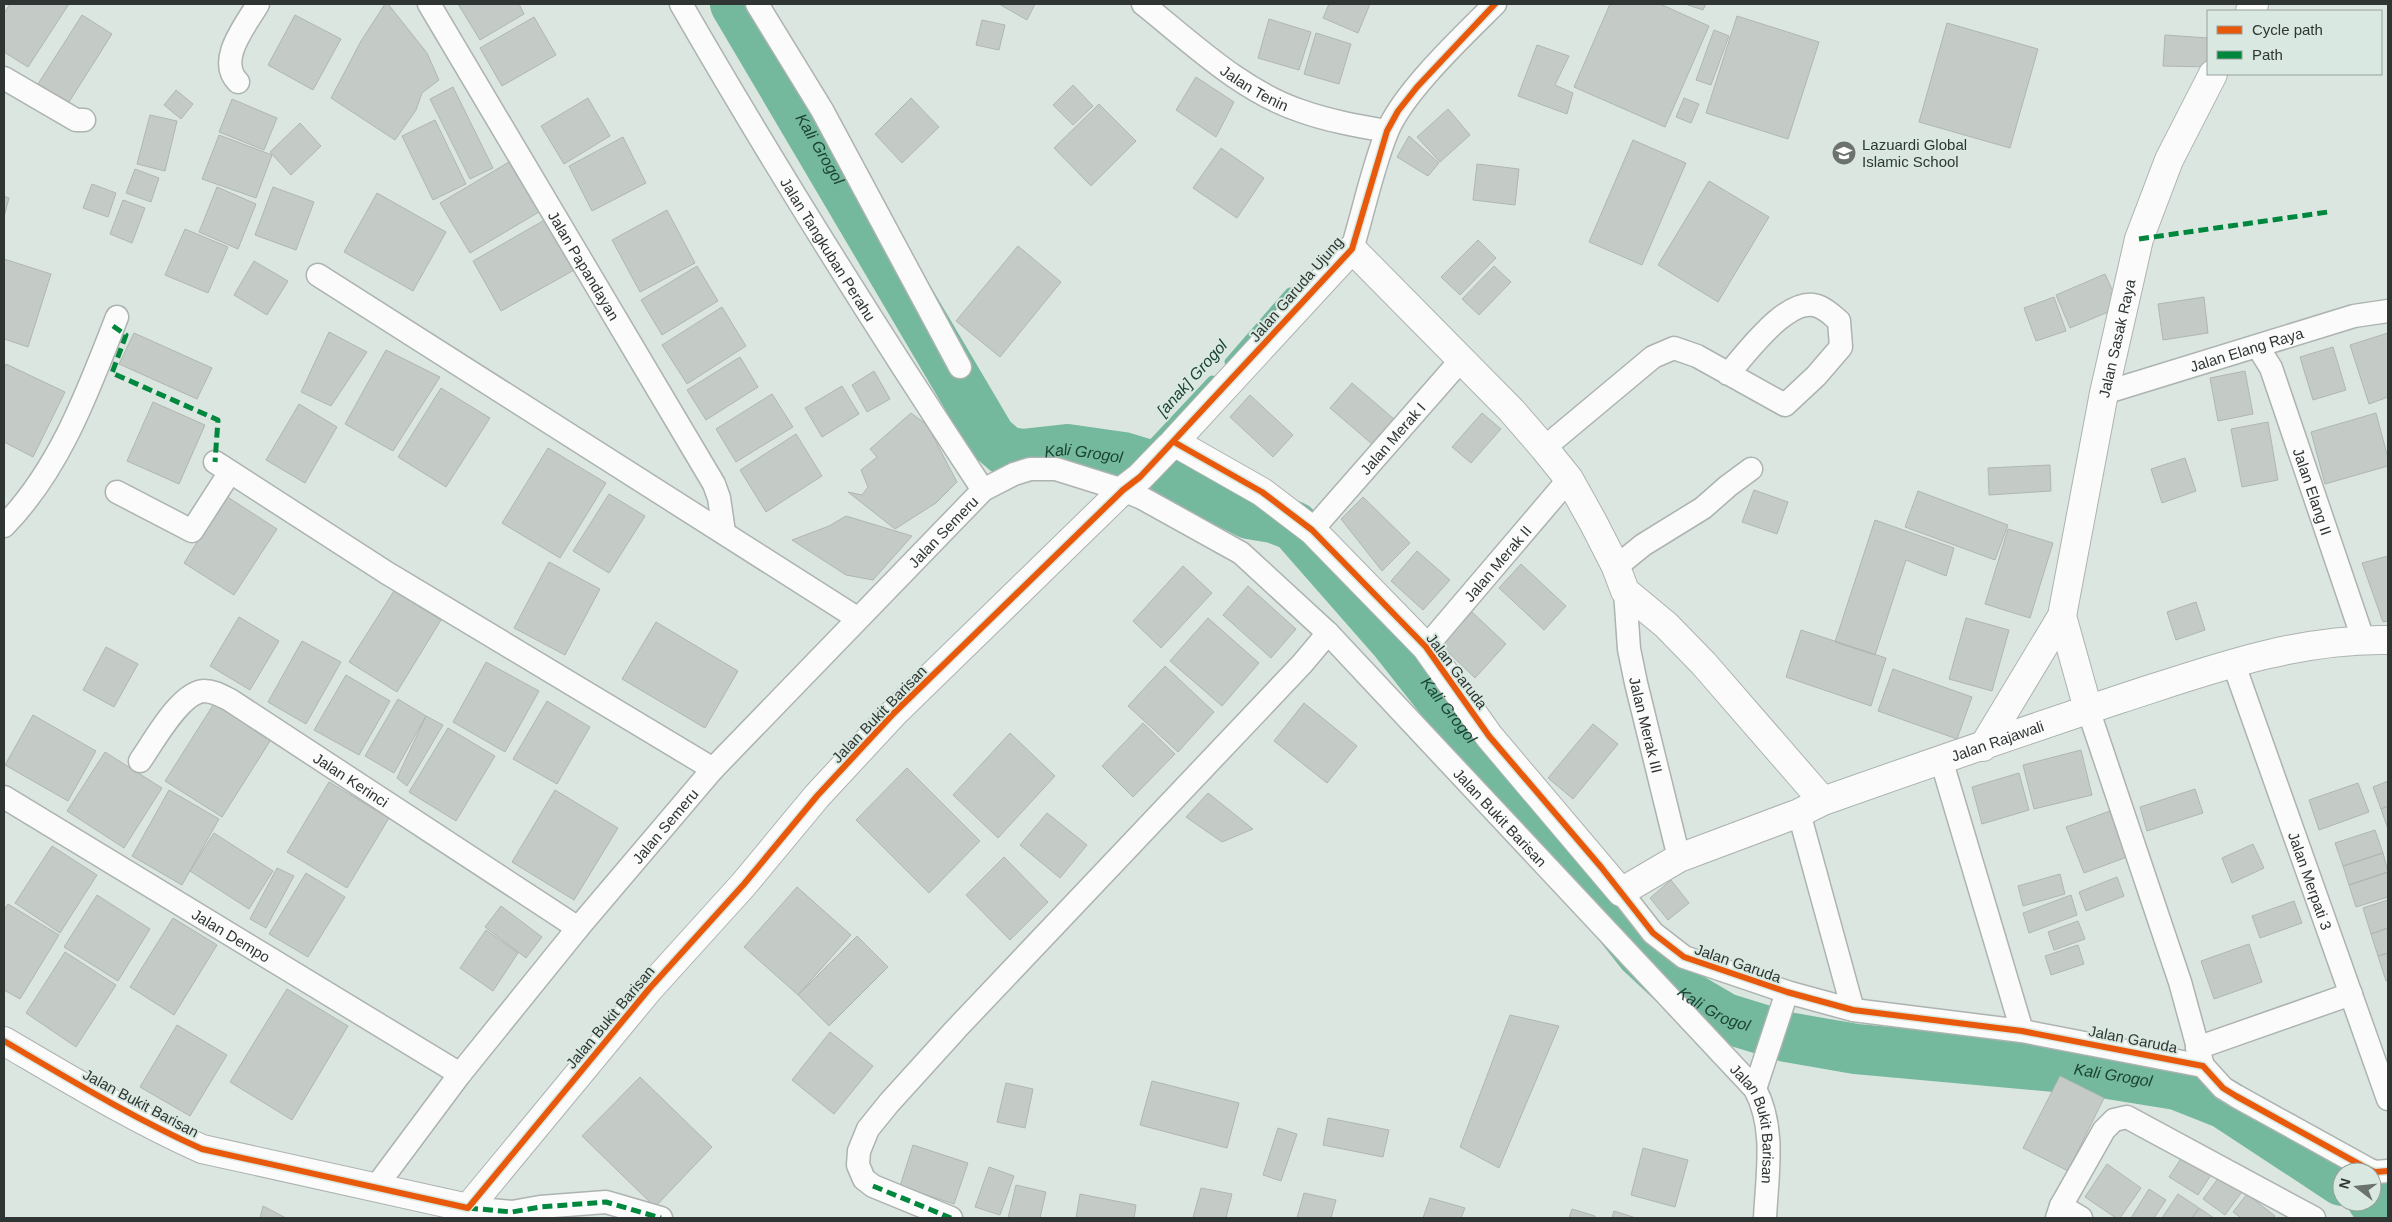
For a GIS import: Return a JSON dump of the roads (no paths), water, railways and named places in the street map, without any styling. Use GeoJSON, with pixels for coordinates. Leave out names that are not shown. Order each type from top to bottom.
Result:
{"type":"FeatureCollection","features":[{"type":"Feature","properties":{"kind":"street"},"geometry":{"type":"LineString","coordinates":[[238,82],[232,76],[229,60],[258,4]]}},
{"type":"Feature","properties":{"kind":"street","name":"Jalan Papandayan"},"geometry":{"type":"LineString","coordinates":[[428,4],[714,484],[719,498],[724,532]]}},
{"type":"Feature","properties":{"kind":"street","name":"Jalan Tangkuban Perahu"},"geometry":{"type":"LineString","coordinates":[[681,4],[752,124],[900,365],[983,490]]}},
{"type":"Feature","properties":{"kind":"street"},"geometry":{"type":"LineString","coordinates":[[757,4],[822,110],[960,367]]}},
{"type":"Feature","properties":{"kind":"street","name":"Jalan Tenin"},"geometry":{"type":"LineString","coordinates":[[1144,4],[1228,72],[1276,101],[1323,118],[1388,131]]}},
{"type":"Feature","properties":{"kind":"street","name":"Jalan Garuda Ujung"},"geometry":{"type":"LineString","coordinates":[[1131,484],[1171,445],[1352,249],[1388,131],[1398,111],[1483,9]]}},
{"type":"Feature","properties":{"kind":"street","name":"Jalan Sasak Raya"},"geometry":{"type":"LineString","coordinates":[[1983,747],[2062,616],[2104,393],[2139,239],[2169,160],[2212,75]]}},
{"type":"Feature","properties":{"kind":"street"},"geometry":{"type":"LineString","coordinates":[[4,78],[76,120],[84,120]]}},
{"type":"Feature","properties":{"kind":"street"},"geometry":{"type":"LineString","coordinates":[[1352,249],[1544,448],[1569,479],[1621,579],[1704,664],[1823,801]]}},
{"type":"Feature","properties":{"kind":"street"},"geometry":{"type":"LineString","coordinates":[[318,275],[857,618]]}},
{"type":"Feature","properties":{"kind":"street"},"geometry":{"type":"LineString","coordinates":[[1544,448],[1653,357],[1665,350],[1674,348],[1684,350],[1728,374],[1785,405],[1816,376],[1841,347],[1839,320],[1820,306],[1808,305],[1796,308],[1765,332],[1728,374]]}},
{"type":"Feature","properties":{"kind":"street","name":"Jalan Elang Raya"},"geometry":{"type":"LineString","coordinates":[[2104,393],[2354,316],[2388,310]]}},
{"type":"Feature","properties":{"kind":"street"},"geometry":{"type":"LineString","coordinates":[[4,526],[44,477],[56,456],[80,408],[116,317]]}},
{"type":"Feature","properties":{"kind":"street","name":"Jalan Elang II"},"geometry":{"type":"LineString","coordinates":[[2258,347],[2271,368],[2376,639]]}},
{"type":"Feature","properties":{"kind":"street","name":"Jalan Merak I"},"geometry":{"type":"LineString","coordinates":[[1319,523],[1461,360]]}},
{"type":"Feature","properties":{"kind":"street","name":"Jalan Garuda"},"geometry":{"type":"LineString","coordinates":[[1171,445],[1319,523],[1426,647],[1490,736],[1653,933],[1684,958],[1787,992],[1853,1010],[2022,1031],[2200,1057]]}},
{"type":"Feature","properties":{"kind":"street"},"geometry":{"type":"LineString","coordinates":[[117,492],[192,531],[223,467],[387,573],[713,769]]}},
{"type":"Feature","properties":{"kind":"street","name":"Jalan Bukit Barisan"},"geometry":{"type":"LineString","coordinates":[[983,490],[1014,474],[1044,468],[1131,484],[1142,498],[1241,553],[1328,633],[1755,1089],[1764,1104],[1768,1133],[1765,1218]]}},
{"type":"Feature","properties":{"kind":"street"},"geometry":{"type":"LineString","coordinates":[[1621,579],[1643,545],[1703,508],[1751,469]]}},
{"type":"Feature","properties":{"kind":"street","name":"Jalan Merak II"},"geometry":{"type":"LineString","coordinates":[[1426,647],[1569,479]]}},
{"type":"Feature","properties":{"kind":"street","name":"Jalan Bukit Barisan"},"geometry":{"type":"LineString","coordinates":[[4,1041],[102,1099],[162,1131],[202,1149],[468,1208],[648,989],[744,884],[817,796],[894,713],[1131,484]]}},
{"type":"Feature","properties":{"kind":"street","name":"Jalan Semeru"},"geometry":{"type":"LineString","coordinates":[[375,1188],[460,1074],[578,928],[713,769],[857,618],[983,490]]}},
{"type":"Feature","properties":{"kind":"street","name":"Jalan Merak III"},"geometry":{"type":"LineString","coordinates":[[1621,579],[1629,649],[1636,683],[1679,858]]}},
{"type":"Feature","properties":{"kind":"street","name":"Jalan Sasak Raya"},"geometry":{"type":"LineString","coordinates":[[2062,616],[2088,710]]}},
{"type":"Feature","properties":{"kind":"street"},"geometry":{"type":"LineString","coordinates":[[952,1218],[873,1186],[864,1179],[858,1166],[859,1150],[868,1129],[957,1028],[1302,664],[1328,633]]}},
{"type":"Feature","properties":{"kind":"street","name":"Jalan Rajawali"},"geometry":{"type":"LineString","coordinates":[[1621,892],[1679,858],[1798,813],[1823,801],[1941,759],[1983,747],[2233,662],[2315,644],[2376,639]]}},
{"type":"Feature","properties":{"kind":"street","name":"Jalan Merpati 3"},"geometry":{"type":"LineString","coordinates":[[2233,662],[2388,1099]]}},
{"type":"Feature","properties":{"kind":"street","name":"Jalan Kerinci"},"geometry":{"type":"LineString","coordinates":[[140,761],[183,701],[195,693],[204,691],[215,693],[230,700],[578,928]]}},
{"type":"Feature","properties":{"kind":"street"},"geometry":{"type":"LineString","coordinates":[[2088,710],[2180,982],[2200,1057],[2223,1088],[2236,1096],[2368,1169],[2375,1172],[2388,1171]]}},
{"type":"Feature","properties":{"kind":"street"},"geometry":{"type":"LineString","coordinates":[[1941,759],[2022,1031]]}},
{"type":"Feature","properties":{"kind":"street","name":"Jalan Dempo"},"geometry":{"type":"LineString","coordinates":[[4,797],[460,1074]]}},
{"type":"Feature","properties":{"kind":"street"},"geometry":{"type":"LineString","coordinates":[[1798,813],[1853,1010]]}},
{"type":"Feature","properties":{"kind":"street"},"geometry":{"type":"LineString","coordinates":[[1755,1089],[1787,992]]}},
{"type":"Feature","properties":{"kind":"street"},"geometry":{"type":"LineString","coordinates":[[2200,1057],[2351,994]]}},
{"type":"Feature","properties":{"kind":"street"},"geometry":{"type":"LineString","coordinates":[[2081,1218],[2059,1212],[2109,1124],[2127,1117],[2314,1218]]}},
{"type":"Feature","properties":{"kind":"street"},"geometry":{"type":"LineString","coordinates":[[468,1208],[511,1215],[540,1207],[606,1202],[661,1218]]}},
{"type":"Feature","properties":{"kind":"waterway","name":"Kali Grogol"},"geometry":{"type":"LineString","coordinates":[[735,4],[991,438],[1006,451],[1022,454],[1067,449],[1123,457],[1156,467],[1249,514],[1273,518],[1294,526],[1394,640],[1641,953],[1686,995],[1725,1018],[1787,1037],[1856,1049],[2078,1069],[2177,1085],[2225,1104],[2332,1174]]}},
{"type":"Feature","properties":{"kind":"waterway","name":"[anak] Grogol"},"geometry":{"type":"LineString","coordinates":[[1229,362],[1290,292]]}},
{"type":"Feature","properties":{"kind":"waterway","name":"[anak] Grogol"},"geometry":{"type":"LineString","coordinates":[[1136,461],[1212,380]]}},
{"type":"Feature","properties":{"kind":"waterway","name":"Kali Grogol"},"geometry":{"type":"LineString","coordinates":[[2382,1204],[2388,1207]]}},
{"type":"Feature","properties":{"kind":"place","name":"Lazuardi Global Islamic School"},"geometry":{"type":"Point","coordinates":[1844,153]}}]}
